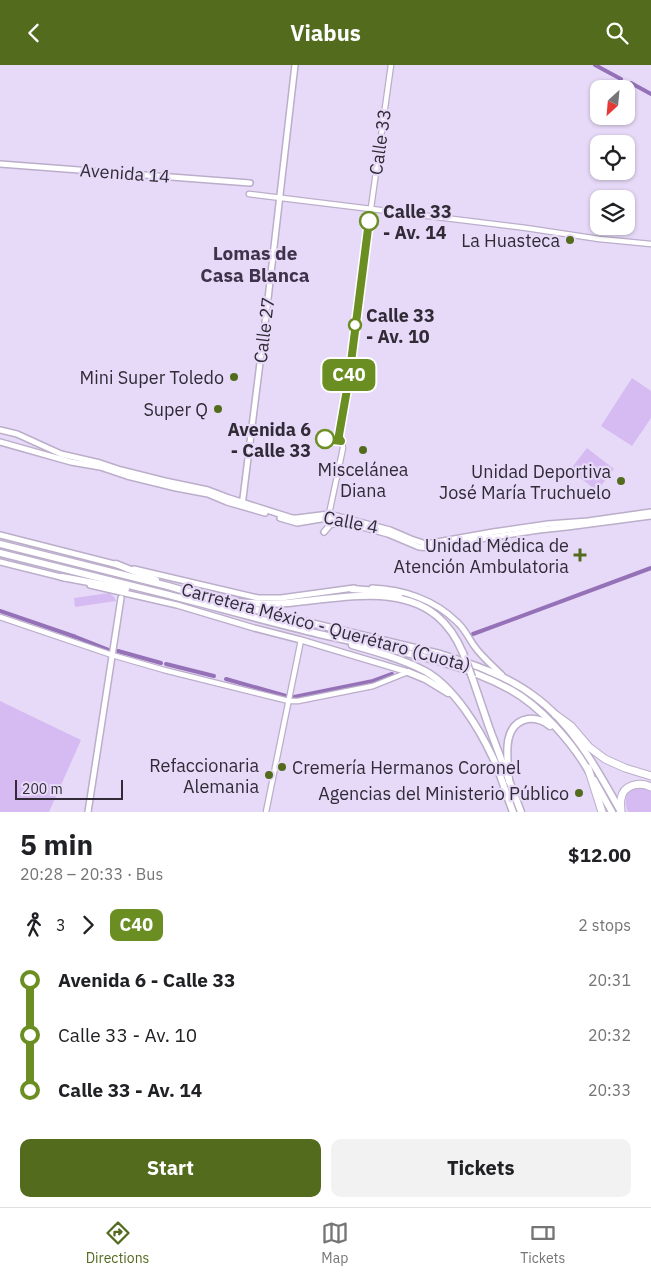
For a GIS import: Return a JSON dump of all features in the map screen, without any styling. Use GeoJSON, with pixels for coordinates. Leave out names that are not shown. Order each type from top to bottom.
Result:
{"type":"FeatureCollection","features":[{"type":"Feature","properties":{"kind":"highway","name":"Carretera México - Querétaro (Cuota)"},"geometry":{"type":"LineString","coordinates":[[0,544],[168,586],[218,601],[440,654],[475,665],[506,679],[535,696],[556,715],[570,730],[590,758],[621,812]]}},
{"type":"Feature","properties":{"kind":"highway","name":"Carretera México - Querétaro (Cuota)"},"geometry":{"type":"LineString","coordinates":[[0,553],[451,665],[481,676],[512,691],[531,704],[559,730],[588,768],[612,812]]}},
{"type":"Feature","properties":{"kind":"highway"},"geometry":{"type":"LineString","coordinates":[[116,564],[146,575],[168,586]]}},
{"type":"Feature","properties":{"kind":"highway"},"geometry":{"type":"LineString","coordinates":[[62,577],[138,591],[166,594]]}},
{"type":"Feature","properties":{"kind":"highway"},"geometry":{"type":"LineString","coordinates":[[352,589],[390,593],[405,597],[423,606],[446,625],[463,653],[521,812]]}},
{"type":"Feature","properties":{"kind":"highway"},"geometry":{"type":"LineString","coordinates":[[218,601],[282,604],[373,595],[405,600],[423,606]]}},
{"type":"Feature","properties":{"kind":"highway"},"geometry":{"type":"LineString","coordinates":[[320,634],[412,665],[426,671],[445,686],[456,697],[493,758],[513,812]]}},
{"type":"Feature","properties":{"kind":"highway"},"geometry":{"type":"LineString","coordinates":[[408,673],[424,679],[456,697]]}},
{"type":"Feature","properties":{"kind":"highway"},"geometry":{"type":"LineString","coordinates":[[556,715],[605,759],[625,768],[651,776]]}},
{"type":"Feature","properties":{"kind":"highway"},"geometry":{"type":"LineString","coordinates":[[509,781],[508,743],[510,733],[514,726],[522,720],[539,720],[547,724],[560,735],[582,761]]}},
{"type":"Feature","properties":{"kind":"highway"},"geometry":{"type":"LineString","coordinates":[[588,768],[602,812]]}},
{"type":"Feature","properties":{"kind":"highway"},"geometry":{"type":"LineString","coordinates":[[621,812],[621,797],[626,789],[638,784],[651,787]]}},
{"type":"Feature","properties":{"kind":"main road","name":"Calle 27"},"geometry":{"type":"LineString","coordinates":[[242,504],[295,65]]}},
{"type":"Feature","properties":{"kind":"main road","name":"Avenida 14"},"geometry":{"type":"LineString","coordinates":[[0,164],[250,183]]}},
{"type":"Feature","properties":{"kind":"main road","name":"Calle 4"},"geometry":{"type":"LineString","coordinates":[[0,430],[17,434],[71,457],[208,490],[297,523],[328,518],[388,534],[419,547],[430,548],[460,541],[539,529],[651,516]]}},
{"type":"Feature","properties":{"kind":"main road","name":"Calle 4"},"geometry":{"type":"LineString","coordinates":[[0,442],[71,462],[100,467],[120,474],[208,494],[227,502],[242,504],[292,518],[329,514],[390,530],[426,544],[548,524],[580,522],[651,512]]}},
{"type":"Feature","properties":{"kind":"main road"},"geometry":{"type":"LineString","coordinates":[[324,532],[330,525],[341,521]]}},
{"type":"Feature","properties":{"kind":"main road"},"geometry":{"type":"LineString","coordinates":[[0,535],[20,543],[258,598],[281,598],[370,587],[401,591],[426,600],[447,613],[458,623],[476,649],[506,679]]}},
{"type":"Feature","properties":{"kind":"main road"},"geometry":{"type":"LineString","coordinates":[[0,562],[16,564],[110,590],[177,605],[408,673]]}},
{"type":"Feature","properties":{"kind":"main road"},"geometry":{"type":"LineString","coordinates":[[110,590],[121,598]]}},
{"type":"Feature","properties":{"kind":"main road"},"geometry":{"type":"LineString","coordinates":[[121,598],[130,595]]}},
{"type":"Feature","properties":{"kind":"main road"},"geometry":{"type":"LineString","coordinates":[[88,812],[121,598]]}},
{"type":"Feature","properties":{"kind":"street","name":"Calle 33"},"geometry":{"type":"LineString","coordinates":[[329,514],[343,448],[339,435],[349,378],[391,65]]}},
{"type":"Feature","properties":{"kind":"street"},"geometry":{"type":"LineString","coordinates":[[249,194],[651,244]]}},
{"type":"Feature","properties":{"kind":"street"},"geometry":{"type":"LineString","coordinates":[[0,617],[112,655],[288,701],[298,701],[373,686],[408,673]]}},
{"type":"Feature","properties":{"kind":"street"},"geometry":{"type":"LineString","coordinates":[[267,811],[301,640]]}},
{"type":"Feature","properties":{"kind":"shaded area"},"geometry":{"type":"Polygon","coordinates":[[[632,378],[651,391],[651,418],[632,446],[601,426],[632,378]]]}},
{"type":"Feature","properties":{"kind":"shaded area"},"geometry":{"type":"Polygon","coordinates":[[[587,448],[614,469],[597,491],[570,470],[587,448]]]}},
{"type":"Feature","properties":{"kind":"shaded area"},"geometry":{"type":"Polygon","coordinates":[[[109,593],[116,601],[75,607],[74,598],[109,593]]]}},
{"type":"Feature","properties":{"kind":"shaded area"},"geometry":{"type":"Polygon","coordinates":[[[0,701],[81,740],[49,812],[0,812],[0,701]]]}},
{"type":"Feature","properties":{"kind":"shaded area"},"geometry":{"type":"Polygon","coordinates":[[[639,787],[651,790],[651,812],[628,812],[626,800],[628,793],[639,787]]]}},
{"type":"Feature","properties":{"kind":"waterway"},"geometry":{"type":"LineString","coordinates":[[595,65],[621,79]]}},
{"type":"Feature","properties":{"kind":"waterway"},"geometry":{"type":"LineString","coordinates":[[635,85],[651,94]]}},
{"type":"Feature","properties":{"kind":"waterway"},"geometry":{"type":"LineString","coordinates":[[473,634],[651,568]]}},
{"type":"Feature","properties":{"kind":"waterway"},"geometry":{"type":"LineString","coordinates":[[0,611],[109,650]]}},
{"type":"Feature","properties":{"kind":"waterway"},"geometry":{"type":"LineString","coordinates":[[118,651],[161,663]]}},
{"type":"Feature","properties":{"kind":"waterway"},"geometry":{"type":"LineString","coordinates":[[166,664],[214,676]]}},
{"type":"Feature","properties":{"kind":"waterway"},"geometry":{"type":"LineString","coordinates":[[294,697],[373,681],[392,674]]}},
{"type":"Feature","properties":{"kind":"waterway"},"geometry":{"type":"LineString","coordinates":[[226,679],[286,696]]}},
{"type":"Feature","properties":{"kind":"tunnel"},"geometry":{"type":"LineString","coordinates":[[16,562],[20,546]]}},
{"type":"Feature","properties":{"kind":"bus line","name":"C40"},"geometry":{"type":"LineString","coordinates":[[325,439],[341,441],[339,435],[349,378],[369,221]]}},
{"type":"Feature","properties":{"kind":"place","name":"Calle 33 - Av. 14"},"geometry":{"type":"Point","coordinates":[369,221]}},
{"type":"Feature","properties":{"kind":"place","name":"La Huasteca"},"geometry":{"type":"Point","coordinates":[570,240]}},
{"type":"Feature","properties":{"kind":"place","name":"Calle 33 - Av. 10"},"geometry":{"type":"Point","coordinates":[355,325]}},
{"type":"Feature","properties":{"kind":"place","name":"Mini Super Toledo"},"geometry":{"type":"Point","coordinates":[234,377]}},
{"type":"Feature","properties":{"kind":"place","name":"Super Q"},"geometry":{"type":"Point","coordinates":[218,409]}},
{"type":"Feature","properties":{"kind":"place","name":"Avenida 6 - Calle 33"},"geometry":{"type":"Point","coordinates":[325,439]}},
{"type":"Feature","properties":{"kind":"place","name":"Miscelánea Diana"},"geometry":{"type":"Point","coordinates":[363,450]}},
{"type":"Feature","properties":{"kind":"place","name":"Unidad Deportiva José María Truchuelo"},"geometry":{"type":"Point","coordinates":[621,481]}},
{"type":"Feature","properties":{"kind":"place","name":"Unidad Médica de Atención Ambulatoria"},"geometry":{"type":"Point","coordinates":[580,555]}},
{"type":"Feature","properties":{"kind":"place","name":"Cremería Hermanos Coronel"},"geometry":{"type":"Point","coordinates":[282,767]}},
{"type":"Feature","properties":{"kind":"place","name":"Refaccionaria Alemania"},"geometry":{"type":"Point","coordinates":[269,775]}},
{"type":"Feature","properties":{"kind":"place","name":"Agencias del Ministerio Público"},"geometry":{"type":"Point","coordinates":[579,793]}},
{"type":"Feature","properties":{"kind":"district","name":"Lomas de Casa Blanca"},"geometry":{"type":"Point","coordinates":[255,264]}}]}
